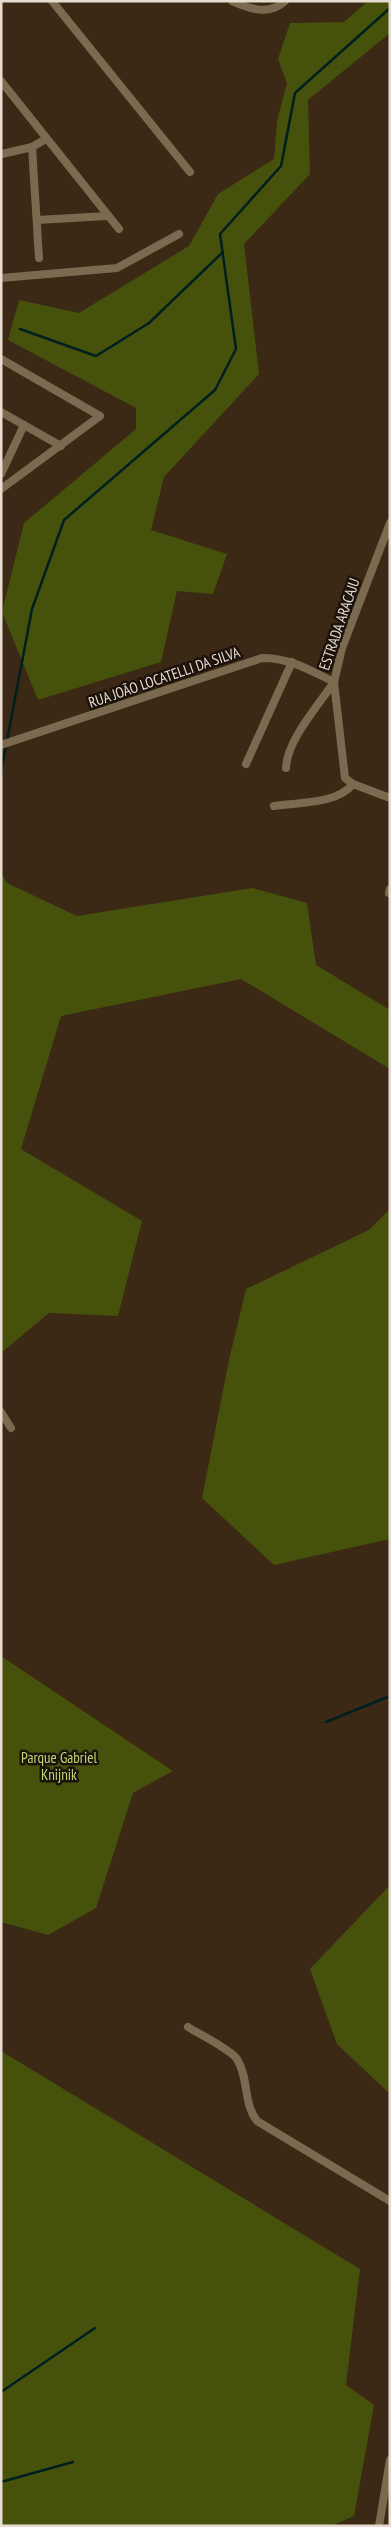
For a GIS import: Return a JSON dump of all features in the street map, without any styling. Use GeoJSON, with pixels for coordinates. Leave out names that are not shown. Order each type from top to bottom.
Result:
{"type":"FeatureCollection","features":[{"type":"Feature","properties":{"kind":"street"},"geometry":{"type":"LineString","coordinates":[[52,1],[190,172]]}},
{"type":"Feature","properties":{"kind":"street"},"geometry":{"type":"LineString","coordinates":[[232,1],[263,12],[280,6],[285,1]]}},
{"type":"Feature","properties":{"kind":"street"},"geometry":{"type":"LineString","coordinates":[[1,81],[119,229]]}},
{"type":"Feature","properties":{"kind":"street"},"geometry":{"type":"LineString","coordinates":[[2,154],[32,148],[46,138]]}},
{"type":"Feature","properties":{"kind":"street"},"geometry":{"type":"LineString","coordinates":[[32,148],[39,258]]}},
{"type":"Feature","properties":{"kind":"street"},"geometry":{"type":"LineString","coordinates":[[37,220],[107,216]]}},
{"type":"Feature","properties":{"kind":"street"},"geometry":{"type":"LineString","coordinates":[[1,278],[117,268],[180,234]]}},
{"type":"Feature","properties":{"kind":"street"},"geometry":{"type":"LineString","coordinates":[[1,360],[100,416],[1,489]]}},
{"type":"Feature","properties":{"kind":"street"},"geometry":{"type":"LineString","coordinates":[[1,412],[61,446]]}},
{"type":"Feature","properties":{"kind":"street"},"geometry":{"type":"LineString","coordinates":[[1,474],[24,425]]}},
{"type":"Feature","properties":{"kind":"street","name":"ESTRADA ARACAJU"},"geometry":{"type":"LineString","coordinates":[[353,784],[345,778],[334,682],[342,648],[390,523]]}},
{"type":"Feature","properties":{"kind":"street","name":"RUA JOÃO LOCATELLI DA SILVA"},"geometry":{"type":"LineString","coordinates":[[1,745],[262,658],[281,658],[334,682]]}},
{"type":"Feature","properties":{"kind":"street"},"geometry":{"type":"LineString","coordinates":[[246,764],[292,662]]}},
{"type":"Feature","properties":{"kind":"street"},"geometry":{"type":"LineString","coordinates":[[286,768],[286,758],[292,743],[334,682]]}},
{"type":"Feature","properties":{"kind":"street"},"geometry":{"type":"LineString","coordinates":[[274,806],[332,798],[343,794],[353,784],[390,798]]}},
{"type":"Feature","properties":{"kind":"street"},"geometry":{"type":"LineString","coordinates":[[1,1412],[11,1428]]}},
{"type":"Feature","properties":{"kind":"street"},"geometry":{"type":"LineString","coordinates":[[188,2027],[236,2057],[240,2066],[250,2112],[257,2121],[390,2201]]}},
{"type":"Feature","properties":{"kind":"street"},"geometry":{"type":"LineString","coordinates":[[379,2526],[390,2460]]}},
{"type":"Feature","properties":{"kind":"green space"},"geometry":{"type":"Polygon","coordinates":[[[368,1],[390,1],[390,33],[308,100],[310,174],[244,244],[259,374],[164,477],[151,530],[227,554],[213,594],[177,591],[161,662],[38,700],[2,612],[24,523],[136,429],[136,408],[8,340],[19,300],[79,313],[189,246],[218,194],[274,159],[277,121],[287,83],[278,59],[290,23],[344,22],[368,1]]]}},
{"type":"Feature","properties":{"kind":"green space"},"geometry":{"type":"Polygon","coordinates":[[[1,872],[7,883],[77,916],[252,888],[307,903],[316,965],[390,1010],[390,1069],[241,979],[61,1016],[21,1149],[142,1221],[118,1316],[49,1313],[1,1353],[1,872]]]}},
{"type":"Feature","properties":{"kind":"green space"},"geometry":{"type":"Polygon","coordinates":[[[390,1209],[390,1539],[274,1565],[202,1498],[229,1360],[246,1289],[369,1230],[390,1209]]]}},
{"type":"Feature","properties":{"kind":"green space","name":"Parque Gabriel Knijnik"},"geometry":{"type":"Polygon","coordinates":[[[1,1656],[173,1771],[133,1793],[96,1908],[48,1935],[1,1922],[1,1656]]]}},
{"type":"Feature","properties":{"kind":"green space"},"geometry":{"type":"Polygon","coordinates":[[[390,1885],[390,2094],[337,2044],[310,1969],[390,1885]]]}},
{"type":"Feature","properties":{"kind":"green space"},"geometry":{"type":"Polygon","coordinates":[[[1,2051],[360,2269],[346,2385],[374,2405],[354,2516],[331,2526],[1,2526],[1,2051]]]}},
{"type":"Feature","properties":{"kind":"waterway"},"geometry":{"type":"LineString","coordinates":[[7,741],[32,609],[64,520],[215,390],[236,349],[220,234],[281,166],[295,93],[390,8]]}},
{"type":"Feature","properties":{"kind":"waterway"},"geometry":{"type":"LineString","coordinates":[[20,329],[96,356],[149,323],[223,252]]}},
{"type":"Feature","properties":{"kind":"waterway"},"geometry":{"type":"LineString","coordinates":[[1,772],[6,746]]}},
{"type":"Feature","properties":{"kind":"waterway"},"geometry":{"type":"LineString","coordinates":[[326,1722],[390,1696]]}},
{"type":"Feature","properties":{"kind":"waterway"},"geometry":{"type":"LineString","coordinates":[[1,2392],[95,2328]]}},
{"type":"Feature","properties":{"kind":"waterway"},"geometry":{"type":"LineString","coordinates":[[1,2482],[73,2462]]}}]}
